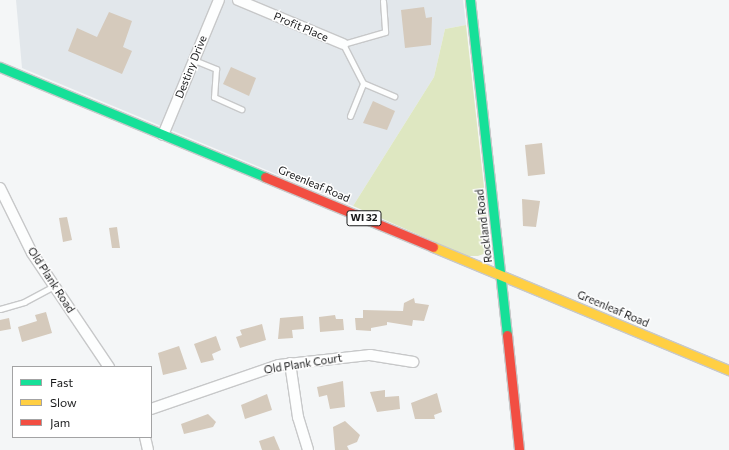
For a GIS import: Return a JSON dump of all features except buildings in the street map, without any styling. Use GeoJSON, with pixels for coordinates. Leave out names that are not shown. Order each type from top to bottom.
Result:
{"type":"FeatureCollection","features":[{"type":"Feature","properties":{"kind":"main road","name":"Rockland Road"},"geometry":{"type":"LineString","coordinates":[[470,0],[502,276],[519,450]]}},
{"type":"Feature","properties":{"kind":"main road","name":"Greenleaf Road"},"geometry":{"type":"LineString","coordinates":[[0,67],[729,370]]}},
{"type":"Feature","properties":{"kind":"street","name":"Destiny Drive"},"geometry":{"type":"LineString","coordinates":[[163,135],[219,0]]}},
{"type":"Feature","properties":{"kind":"street","name":"Profit Place"},"geometry":{"type":"LineString","coordinates":[[238,0],[343,44]]}},
{"type":"Feature","properties":{"kind":"street","name":"Old Plank Road"},"geometry":{"type":"LineString","coordinates":[[0,188],[32,253],[108,366]]}},
{"type":"Feature","properties":{"kind":"street","name":"Old Plank Court"},"geometry":{"type":"LineString","coordinates":[[152,409],[260,370],[290,363],[370,355],[413,362]]}},
{"type":"Feature","properties":{"kind":"street"},"geometry":{"type":"LineString","coordinates":[[290,363],[298,417],[308,450]]}},
{"type":"Feature","properties":{"kind":"street"},"geometry":{"type":"LineString","coordinates":[[145,438],[148,450]]}},
{"type":"Feature","properties":{"kind":"lane"},"geometry":{"type":"LineString","coordinates":[[383,1],[386,32],[343,44],[363,83],[394,96]]}},
{"type":"Feature","properties":{"kind":"lane"},"geometry":{"type":"LineString","coordinates":[[194,60],[216,69],[214,97],[241,109]]}},
{"type":"Feature","properties":{"kind":"lane"},"geometry":{"type":"LineString","coordinates":[[350,116],[363,83]]}},
{"type":"Feature","properties":{"kind":"lane"},"geometry":{"type":"LineString","coordinates":[[0,309],[24,302],[54,286]]}},
{"type":"Feature","properties":{"kind":"shaded area"},"geometry":{"type":"Polygon","coordinates":[[[16,0],[463,0],[466,25],[445,29],[434,77],[353,206],[22,68],[16,0]]]}},
{"type":"Feature","properties":{"kind":"green space"},"geometry":{"type":"Polygon","coordinates":[[[466,25],[490,241],[486,253],[478,256],[467,256],[353,206],[434,77],[445,29],[466,25]]]}},
{"type":"Feature","properties":{"kind":"traffic: fast"},"geometry":{"type":"LineString","coordinates":[[470,0],[507,335]]}},
{"type":"Feature","properties":{"kind":"traffic: fast"},"geometry":{"type":"LineString","coordinates":[[0,67],[265,177]]}},
{"type":"Feature","properties":{"kind":"traffic: slow"},"geometry":{"type":"LineString","coordinates":[[433,247],[729,370]]}},
{"type":"Feature","properties":{"kind":"traffic: jam"},"geometry":{"type":"LineString","coordinates":[[265,177],[433,247]]}},
{"type":"Feature","properties":{"kind":"traffic: jam"},"geometry":{"type":"LineString","coordinates":[[507,335],[519,450]]}}]}
